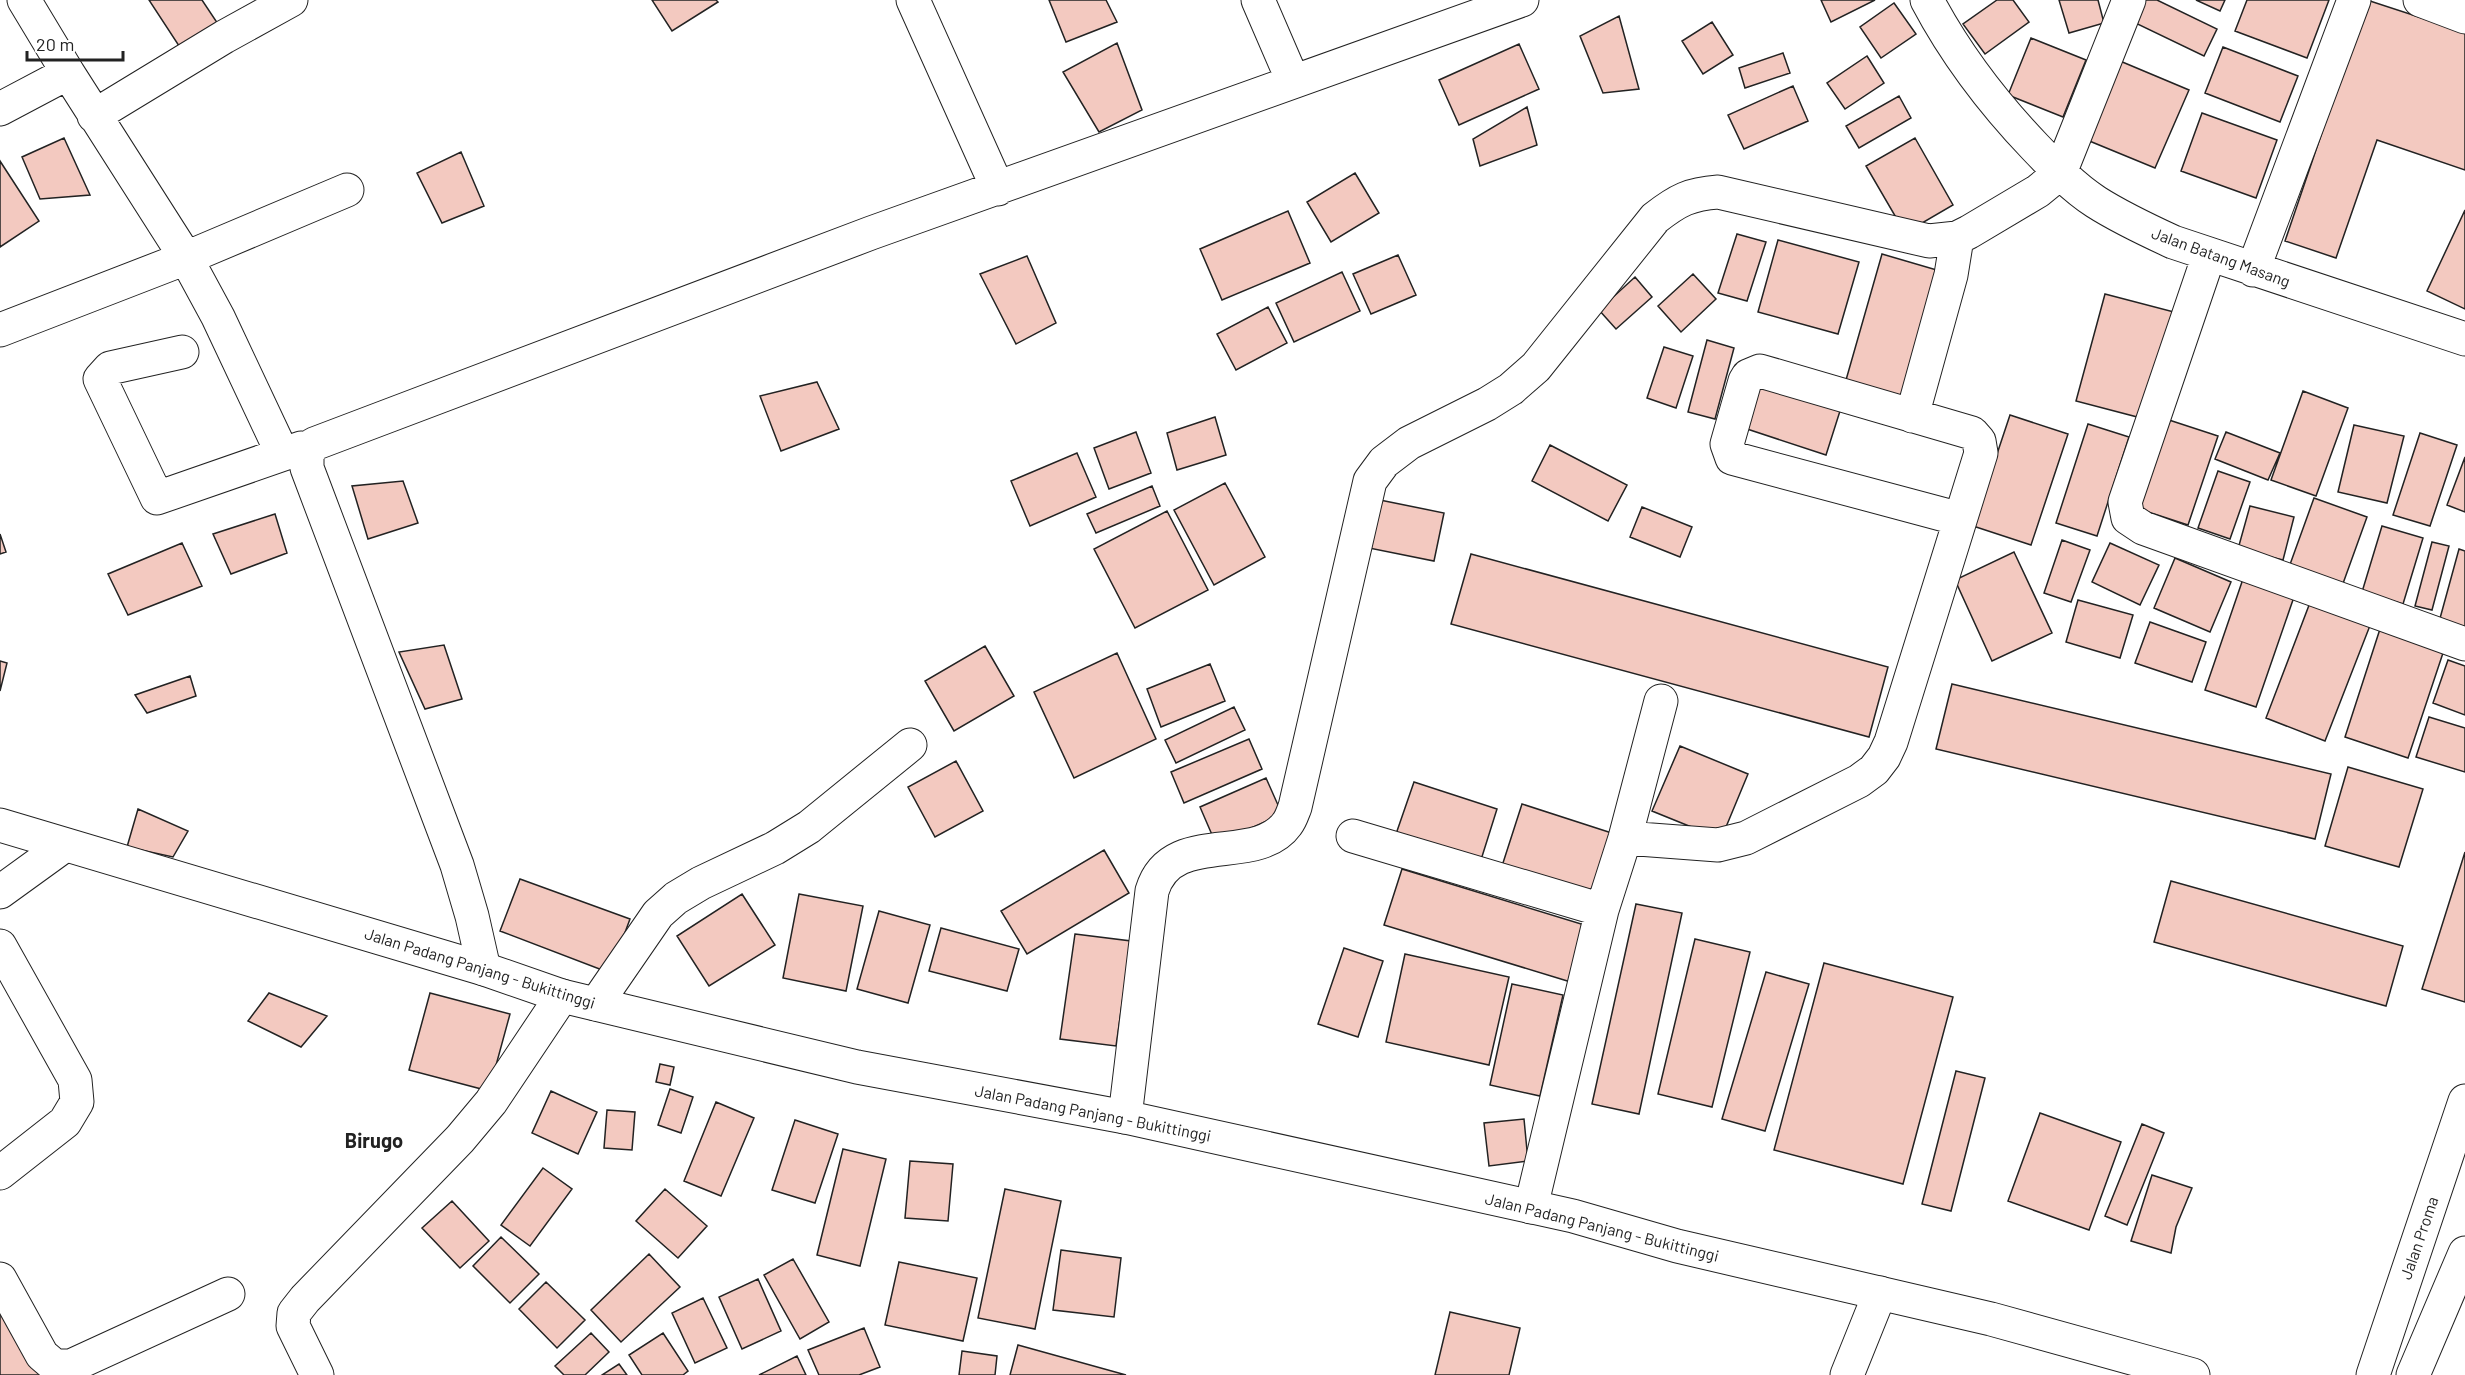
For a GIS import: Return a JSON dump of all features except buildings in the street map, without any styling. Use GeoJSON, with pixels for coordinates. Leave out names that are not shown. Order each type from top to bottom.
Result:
{"type":"FeatureCollection","features":[{"type":"Feature","properties":{"kind":"main road"},"geometry":{"type":"LineString","coordinates":[[24,0],[94,116],[186,258],[218,317],[282,453]]}},
{"type":"Feature","properties":{"kind":"main road"},"geometry":{"type":"LineString","coordinates":[[94,116],[224,37],[291,0]]}},
{"type":"Feature","properties":{"kind":"main road"},"geometry":{"type":"LineString","coordinates":[[914,0],[998,189]]}},
{"type":"Feature","properties":{"kind":"main road"},"geometry":{"type":"LineString","coordinates":[[1257,0],[1293,81]]}},
{"type":"Feature","properties":{"kind":"main road"},"geometry":{"type":"LineString","coordinates":[[182,352],[110,368],[100,379],[157,498],[282,453],[314,444],[871,233],[1522,0]]}},
{"type":"Feature","properties":{"kind":"main road","name":"Jalan Batang Masang"},"geometry":{"type":"LineString","coordinates":[[1927,0],[1947,39],[1986,92],[2060,173],[2095,201],[2133,224],[2173,242],[2465,339]]}},
{"type":"Feature","properties":{"kind":"main road"},"geometry":{"type":"LineString","coordinates":[[1125,1117],[1155,879],[1164,867],[1176,858],[1255,843],[1276,834],[1287,824],[1295,807],[1370,481],[1384,462],[1408,443],[1487,404],[1511,389],[1536,367],[1655,218],[1674,203],[1695,194],[1718,192],[1929,241],[1957,238],[2038,191],[2060,173],[2129,0]]}},
{"type":"Feature","properties":{"kind":"main road"},"geometry":{"type":"LineString","coordinates":[[2253,270],[2354,0]]}},
{"type":"Feature","properties":{"kind":"main road"},"geometry":{"type":"LineString","coordinates":[[2420,0],[2465,16]]}},
{"type":"Feature","properties":{"kind":"main road"},"geometry":{"type":"LineString","coordinates":[[0,108],[68,73]]}},
{"type":"Feature","properties":{"kind":"main road"},"geometry":{"type":"LineString","coordinates":[[0,330],[186,258],[347,190]]}},
{"type":"Feature","properties":{"kind":"main road"},"geometry":{"type":"LineString","coordinates":[[1912,416],[1951,275],[1957,238]]}},
{"type":"Feature","properties":{"kind":"main road"},"geometry":{"type":"LineString","coordinates":[[2209,255],[2125,502],[2128,518],[2144,528],[2465,644]]}},
{"type":"Feature","properties":{"kind":"main road"},"geometry":{"type":"LineString","coordinates":[[1625,838],[1718,845],[1731,843],[1746,838],[1844,789],[1874,770],[1884,757],[1891,741],[1981,453],[1979,441],[1972,433],[1760,371],[1748,375],[1727,444],[1732,458],[1960,519]]}},
{"type":"Feature","properties":{"kind":"main road"},"geometry":{"type":"LineString","coordinates":[[314,444],[307,454],[307,468],[457,865],[484,969]]}},
{"type":"Feature","properties":{"kind":"main road"},"geometry":{"type":"LineString","coordinates":[[1531,1207],[1602,910],[1625,838],[1661,701]]}},
{"type":"Feature","properties":{"kind":"main road"},"geometry":{"type":"LineString","coordinates":[[596,1004],[658,914],[676,898],[701,883],[775,848],[809,827],[910,745]]}},
{"type":"Feature","properties":{"kind":"main road","name":"Jalan Padang Panjang - Bukittinggi"},"geometry":{"type":"LineString","coordinates":[[0,825],[484,969],[562,996],[857,1067],[1125,1117],[1572,1216],[1677,1246],[1991,1319],[2193,1375]]}},
{"type":"Feature","properties":{"kind":"main road"},"geometry":{"type":"LineString","coordinates":[[1353,836],[1602,910]]}},
{"type":"Feature","properties":{"kind":"main road"},"geometry":{"type":"LineString","coordinates":[[0,892],[65,845]]}},
{"type":"Feature","properties":{"kind":"main road"},"geometry":{"type":"LineString","coordinates":[[0,946],[75,1080],[77,1102],[65,1122],[0,1173]]}},
{"type":"Feature","properties":{"kind":"main road"},"geometry":{"type":"LineString","coordinates":[[317,1375],[293,1326],[294,1312],[460,1139],[491,1102],[562,996]]}},
{"type":"Feature","properties":{"kind":"main road","name":"Jalan Proma"},"geometry":{"type":"LineString","coordinates":[[2373,1375],[2465,1101]]}},
{"type":"Feature","properties":{"kind":"main road"},"geometry":{"type":"LineString","coordinates":[[2413,1375],[2465,1253]]}},
{"type":"Feature","properties":{"kind":"main road"},"geometry":{"type":"LineString","coordinates":[[0,1279],[42,1355],[55,1366],[71,1366],[228,1294]]}},
{"type":"Feature","properties":{"kind":"main road"},"geometry":{"type":"LineString","coordinates":[[1847,1375],[1880,1293]]}},
{"type":"Feature","properties":{"kind":"district","name":"Birugo"},"geometry":{"type":"Point","coordinates":[374,1141]}}]}
